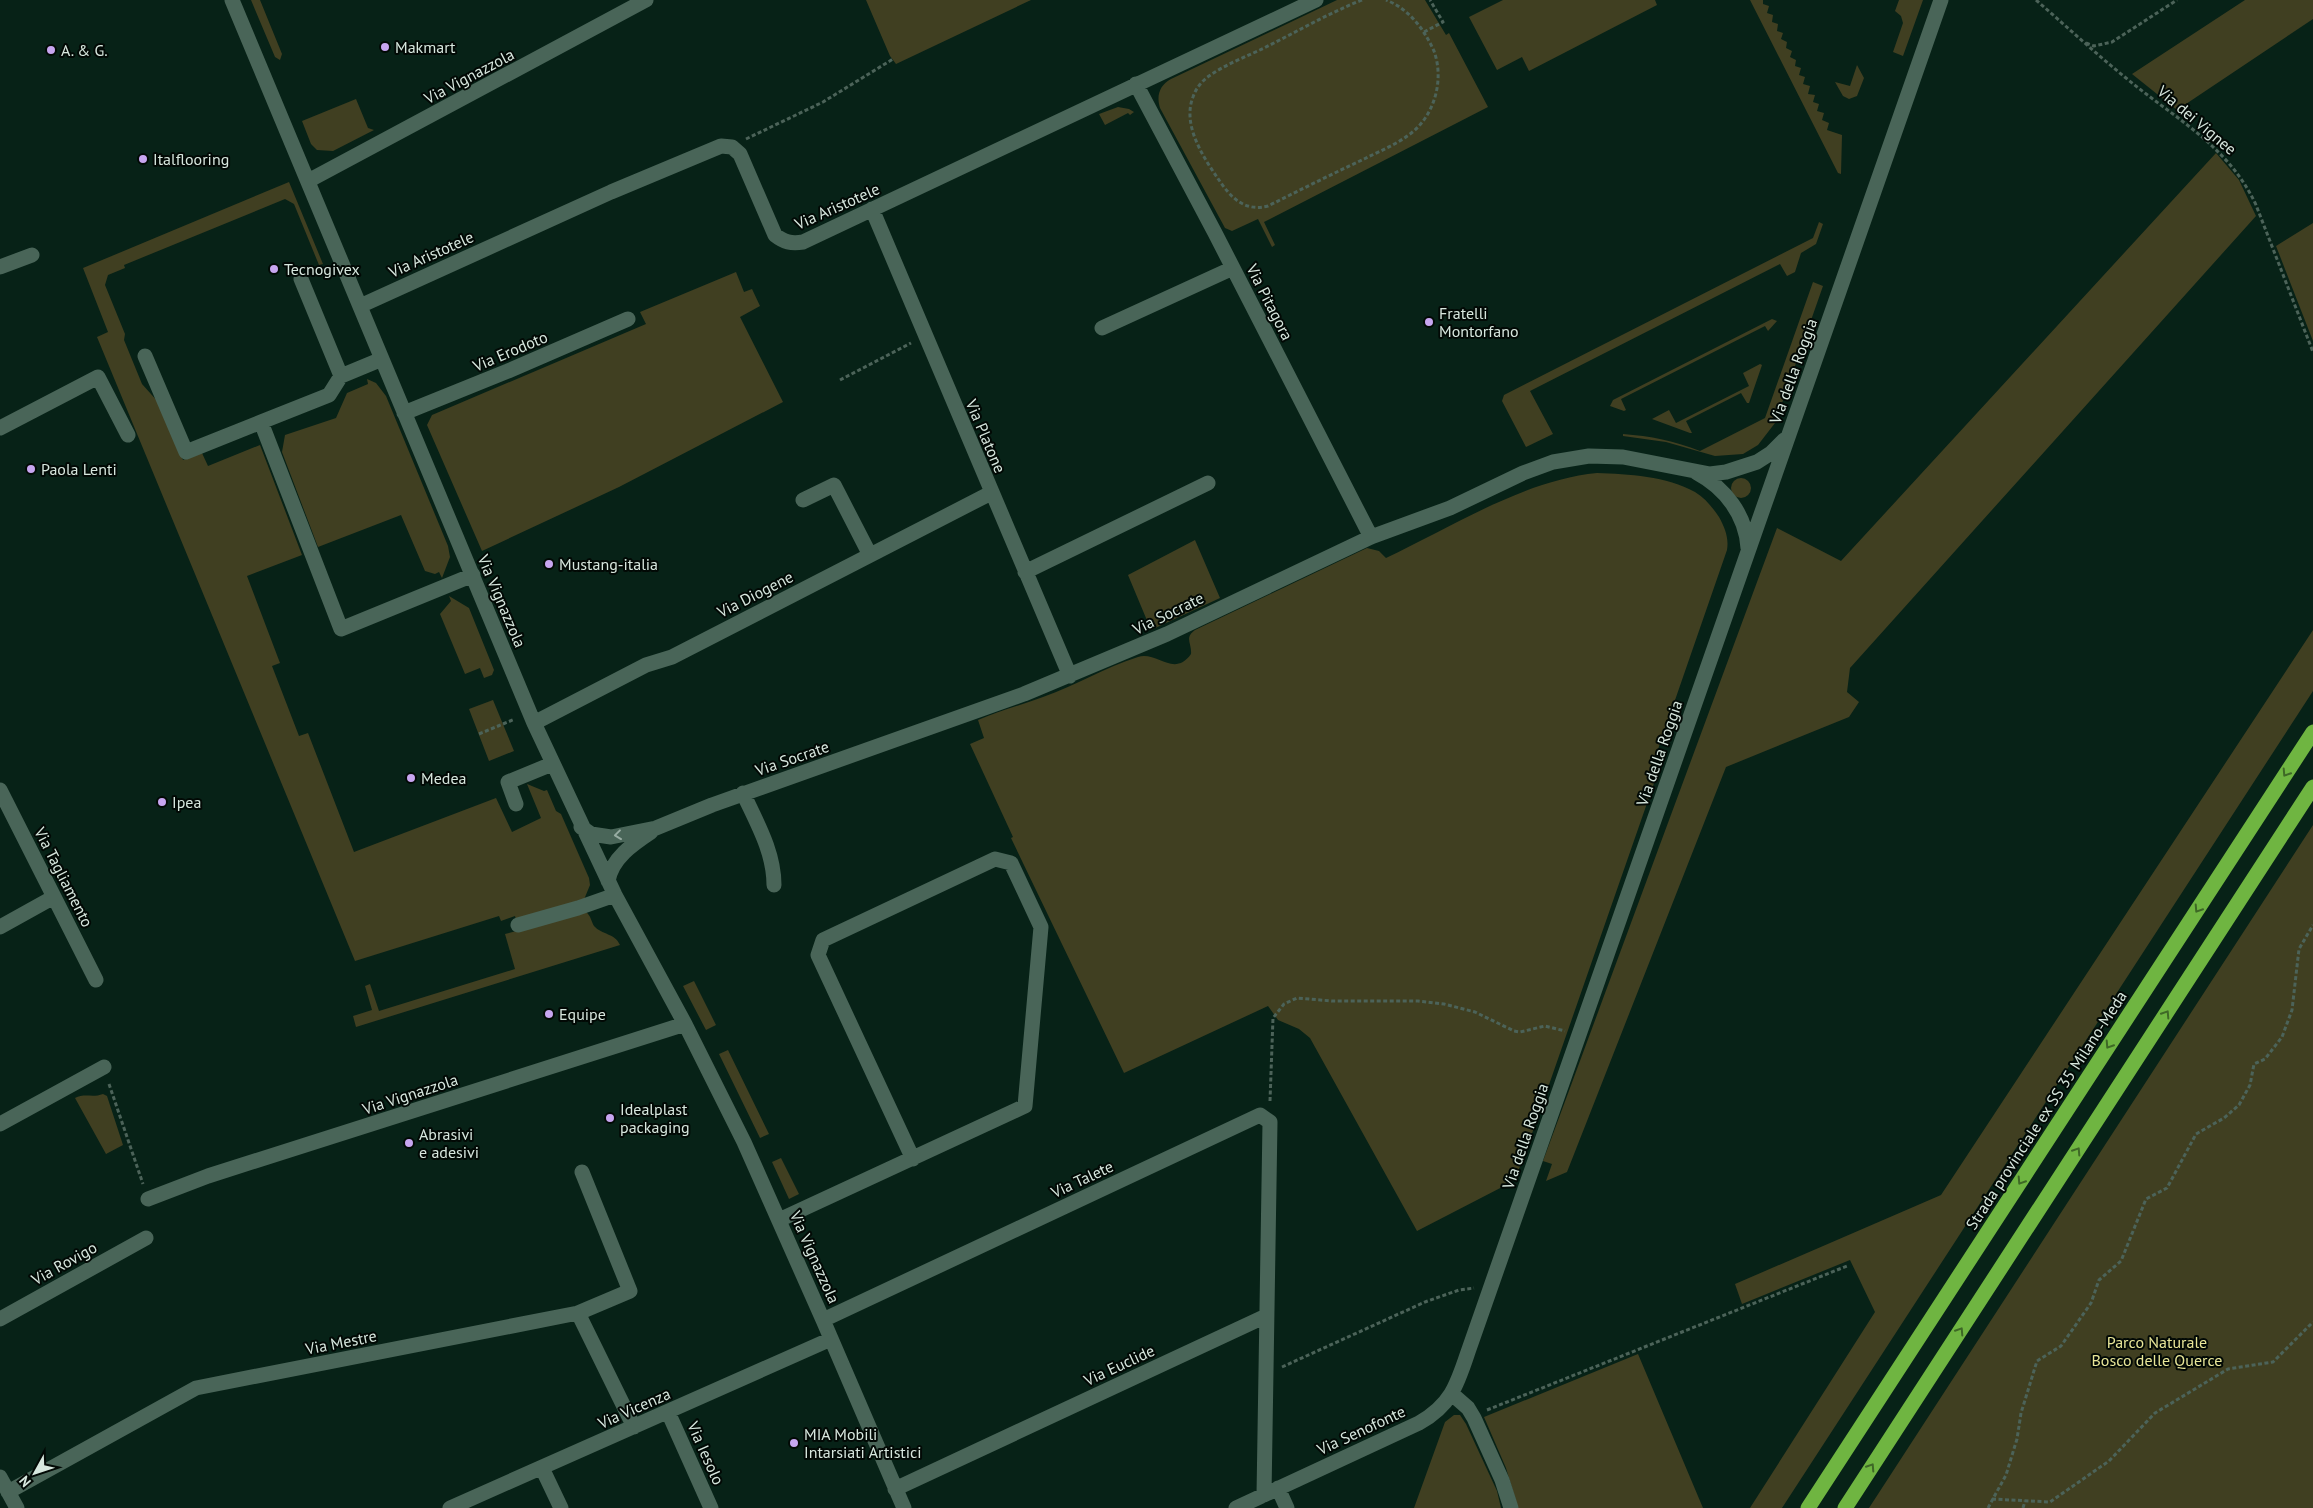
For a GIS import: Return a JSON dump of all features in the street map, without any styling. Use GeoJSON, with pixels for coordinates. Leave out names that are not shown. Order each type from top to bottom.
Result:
{"type":"FeatureCollection","features":[{"type":"Feature","properties":{"kind":"highway","name":"Strada provinciale ex SS 35 Milano-Meda"},"geometry":{"type":"LineString","coordinates":[[1808,1508],[2313,732]]}},
{"type":"Feature","properties":{"kind":"highway"},"geometry":{"type":"LineString","coordinates":[[1845,1508],[2313,788]]}},
{"type":"Feature","properties":{"kind":"street","name":"Via Vignazzola"},"geometry":{"type":"LineString","coordinates":[[232,0],[552,764],[615,896],[685,1024],[723,1100],[824,1320],[904,1508]]}},
{"type":"Feature","properties":{"kind":"street","name":"Via Vignazzola"},"geometry":{"type":"LineString","coordinates":[[308,180],[646,0]]}},
{"type":"Feature","properties":{"kind":"street","name":"Via Aristotele"},"geometry":{"type":"LineString","coordinates":[[360,306],[611,192],[721,146],[732,147],[740,154],[775,235],[783,242],[794,244],[803,242],[1316,0]]}},
{"type":"Feature","properties":{"kind":"street","name":"Via della Roggia"},"geometry":{"type":"LineString","coordinates":[[1452,1394],[1490,1291],[1941,0]]}},
{"type":"Feature","properties":{"kind":"street","name":"Via Pitagora"},"geometry":{"type":"LineString","coordinates":[[1136,84],[1371,537]]}},
{"type":"Feature","properties":{"kind":"street","name":"Via Platone"},"geometry":{"type":"LineString","coordinates":[[872,210],[1070,676]]}},
{"type":"Feature","properties":{"kind":"street"},"geometry":{"type":"LineString","coordinates":[[0,267],[32,255]]}},
{"type":"Feature","properties":{"kind":"street"},"geometry":{"type":"LineString","coordinates":[[1102,328],[1233,268]]}},
{"type":"Feature","properties":{"kind":"street"},"geometry":{"type":"LineString","coordinates":[[301,279],[341,376]]}},
{"type":"Feature","properties":{"kind":"street","name":"Via Erodoto"},"geometry":{"type":"LineString","coordinates":[[404,413],[508,371],[628,319]]}},
{"type":"Feature","properties":{"kind":"street"},"geometry":{"type":"LineString","coordinates":[[145,356],[186,452],[329,395],[341,376],[382,359]]}},
{"type":"Feature","properties":{"kind":"street"},"geometry":{"type":"LineString","coordinates":[[0,428],[98,377],[128,435]]}},
{"type":"Feature","properties":{"kind":"street"},"geometry":{"type":"LineString","coordinates":[[261,422],[341,629],[472,574]]}},
{"type":"Feature","properties":{"kind":"street","name":"Via Socrate"},"geometry":{"type":"LineString","coordinates":[[581,827],[591,834],[610,837],[656,828],[743,793],[1070,676],[1167,634],[1371,537],[1450,508],[1538,467],[1567,459],[1604,456],[1667,464],[1693,472],[1710,474],[1742,468],[1771,453],[1789,433]]}},
{"type":"Feature","properties":{"kind":"street"},"geometry":{"type":"LineString","coordinates":[[1742,468],[1756,467],[1762,470],[1769,483],[1769,491]]}},
{"type":"Feature","properties":{"kind":"street","name":"Via Socrate"},"geometry":{"type":"LineString","coordinates":[[1693,472],[1719,488],[1737,511],[1747,536],[1748,550]]}},
{"type":"Feature","properties":{"kind":"street"},"geometry":{"type":"LineString","coordinates":[[1025,572],[1208,483]]}},
{"type":"Feature","properties":{"kind":"street"},"geometry":{"type":"LineString","coordinates":[[803,500],[834,484],[870,555]]}},
{"type":"Feature","properties":{"kind":"street","name":"Via Diogene"},"geometry":{"type":"LineString","coordinates":[[534,723],[646,665],[672,656],[991,493]]}},
{"type":"Feature","properties":{"kind":"street"},"geometry":{"type":"LineString","coordinates":[[1737,511],[1745,517],[1751,517],[1760,513],[1763,508]]}},
{"type":"Feature","properties":{"kind":"street"},"geometry":{"type":"LineString","coordinates":[[516,804],[508,782],[552,764]]}},
{"type":"Feature","properties":{"kind":"street","name":"Via Tagliamento"},"geometry":{"type":"LineString","coordinates":[[0,790],[96,980]]}},
{"type":"Feature","properties":{"kind":"street"},"geometry":{"type":"LineString","coordinates":[[743,793],[770,853],[774,870],[774,885]]}},
{"type":"Feature","properties":{"kind":"street","name":"Via Socrate"},"geometry":{"type":"LineString","coordinates":[[608,881],[614,862],[656,828]]}},
{"type":"Feature","properties":{"kind":"street"},"geometry":{"type":"LineString","coordinates":[[779,1220],[913,1159],[1025,1106],[1041,927],[1010,863],[995,859],[823,940],[818,955],[913,1159]]}},
{"type":"Feature","properties":{"kind":"street"},"geometry":{"type":"LineString","coordinates":[[518,925],[615,896]]}},
{"type":"Feature","properties":{"kind":"street"},"geometry":{"type":"LineString","coordinates":[[0,927],[54,897]]}},
{"type":"Feature","properties":{"kind":"street","name":"Via Vignazzola"},"geometry":{"type":"LineString","coordinates":[[148,1199],[208,1176],[685,1024]]}},
{"type":"Feature","properties":{"kind":"street"},"geometry":{"type":"LineString","coordinates":[[0,1124],[104,1067]]}},
{"type":"Feature","properties":{"kind":"street","name":"Via Talete"},"geometry":{"type":"LineString","coordinates":[[824,1320],[1260,1115],[1270,1122]]}},
{"type":"Feature","properties":{"kind":"street"},"geometry":{"type":"LineString","coordinates":[[1264,1495],[1270,1122]]}},
{"type":"Feature","properties":{"kind":"street","name":"Via Mestre"},"geometry":{"type":"LineString","coordinates":[[8,1492],[196,1388],[578,1313],[630,1291],[582,1172]]}},
{"type":"Feature","properties":{"kind":"street","name":"Via Rovigo"},"geometry":{"type":"LineString","coordinates":[[0,1319],[146,1238]]}},
{"type":"Feature","properties":{"kind":"street"},"geometry":{"type":"LineString","coordinates":[[578,1313],[634,1427]]}},
{"type":"Feature","properties":{"kind":"street","name":"Via Euclide"},"geometry":{"type":"LineString","coordinates":[[895,1489],[1266,1316]]}},
{"type":"Feature","properties":{"kind":"street","name":"Via Vicenza"},"geometry":{"type":"LineString","coordinates":[[450,1508],[831,1339]]}},
{"type":"Feature","properties":{"kind":"street"},"geometry":{"type":"LineString","coordinates":[[1452,1394],[1461,1401],[1473,1416],[1502,1480],[1510,1508]]}},
{"type":"Feature","properties":{"kind":"street","name":"Via Senofonte"},"geometry":{"type":"LineString","coordinates":[[1236,1508],[1419,1422],[1439,1410],[1452,1394]]}},
{"type":"Feature","properties":{"kind":"street","name":"Via Iesolo"},"geometry":{"type":"LineString","coordinates":[[668,1412],[712,1508]]}},
{"type":"Feature","properties":{"kind":"street"},"geometry":{"type":"LineString","coordinates":[[542,1468],[561,1508]]}},
{"type":"Feature","properties":{"kind":"street"},"geometry":{"type":"LineString","coordinates":[[0,1478],[17,1508]]}},
{"type":"Feature","properties":{"kind":"street"},"geometry":{"type":"LineString","coordinates":[[1278,1488],[1287,1508]]}},
{"type":"Feature","properties":{"kind":"path"},"geometry":{"type":"LineString","coordinates":[[1362,0],[1216,72],[1200,84],[1190,113],[1190,122],[1195,139],[1223,186],[1231,196],[1241,203],[1251,208],[1268,206],[1395,143],[1418,127],[1428,115],[1434,99],[1438,78],[1436,57],[1424,32],[1413,17],[1393,1],[1386,0]]}},
{"type":"Feature","properties":{"kind":"path"},"geometry":{"type":"LineString","coordinates":[[1424,32],[1443,22],[1430,0]]}},
{"type":"Feature","properties":{"kind":"path","name":"Via dei Vignee"},"geometry":{"type":"LineString","coordinates":[[2036,0],[2126,78],[2205,138],[2232,165],[2253,200],[2313,352]]}},
{"type":"Feature","properties":{"kind":"path"},"geometry":{"type":"LineString","coordinates":[[2083,42],[2094,46],[2112,42],[2177,0]]}},
{"type":"Feature","properties":{"kind":"path"},"geometry":{"type":"LineString","coordinates":[[736,151],[750,136],[811,108],[893,59]]}},
{"type":"Feature","properties":{"kind":"path"},"geometry":{"type":"LineString","coordinates":[[840,380],[925,336]]}},
{"type":"Feature","properties":{"kind":"path"},"geometry":{"type":"LineString","coordinates":[[478,734],[517,718]]}},
{"type":"Feature","properties":{"kind":"path"},"geometry":{"type":"LineString","coordinates":[[1988,1508],[1991,1499],[2006,1475],[2017,1439],[2021,1413],[2037,1361],[2061,1346],[2091,1303],[2099,1280],[2121,1261],[2146,1199],[2167,1188],[2196,1134],[2224,1118],[2239,1105],[2250,1085],[2254,1064],[2265,1059],[2282,1037],[2292,1010],[2299,949],[2313,924]]}},
{"type":"Feature","properties":{"kind":"path"},"geometry":{"type":"LineString","coordinates":[[1270,1122],[1273,1018],[1284,1004],[1297,998],[1332,1001],[1418,1001],[1444,1004],[1475,1012],[1514,1031],[1520,1032],[1546,1026],[1579,1035]]}},
{"type":"Feature","properties":{"kind":"path"},"geometry":{"type":"LineString","coordinates":[[104,1067],[148,1199]]}},
{"type":"Feature","properties":{"kind":"path"},"geometry":{"type":"LineString","coordinates":[[1473,1416],[1848,1266]]}},
{"type":"Feature","properties":{"kind":"path"},"geometry":{"type":"LineString","coordinates":[[1266,1374],[1434,1299],[1472,1287],[1490,1291]]}},
{"type":"Feature","properties":{"kind":"path"},"geometry":{"type":"LineString","coordinates":[[1991,1499],[2050,1502],[2109,1461],[2155,1413],[2228,1369],[2273,1362],[2313,1322]]}},
{"type":"Feature","properties":{"kind":"path"},"geometry":{"type":"LineString","coordinates":[[2023,1508],[2025,1501]]}},
{"type":"Feature","properties":{"kind":"green space"},"geometry":{"type":"Polygon","coordinates":[[[251,0],[260,0],[282,54],[280,60],[275,57],[251,0]]]}},
{"type":"Feature","properties":{"kind":"green space"},"geometry":{"type":"Polygon","coordinates":[[[866,0],[1031,0],[896,64],[890,56],[866,0]]]}},
{"type":"Feature","properties":{"kind":"green space"},"geometry":{"type":"Polygon","coordinates":[[[1337,0],[1425,0],[1446,35],[1449,33],[1488,107],[1264,222],[1275,245],[1272,247],[1258,219],[1232,231],[1225,228],[1160,108],[1160,91],[1167,81],[1337,0]]]}},
{"type":"Feature","properties":{"kind":"green space"},"geometry":{"type":"Polygon","coordinates":[[[1503,0],[1655,0],[1657,5],[1529,71],[1522,57],[1497,70],[1469,17],[1503,0]]]}},
{"type":"Feature","properties":{"kind":"green space"},"geometry":{"type":"Polygon","coordinates":[[[1750,0],[1763,0],[1763,4],[1769,6],[1767,13],[1773,15],[1772,22],[1778,24],[1777,31],[1783,33],[1781,39],[1787,42],[1786,48],[1792,51],[1790,57],[1796,60],[1795,66],[1801,68],[1799,75],[1805,77],[1803,84],[1810,86],[1808,94],[1815,95],[1813,102],[1819,104],[1817,111],[1824,113],[1822,120],[1829,123],[1827,130],[1842,135],[1841,174],[1838,173],[1750,0]]]}},
{"type":"Feature","properties":{"kind":"green space"},"geometry":{"type":"Polygon","coordinates":[[[1899,0],[1923,0],[1903,56],[1893,52],[1903,23],[1901,16],[1895,11],[1899,0]]]}},
{"type":"Feature","properties":{"kind":"green space"},"geometry":{"type":"Polygon","coordinates":[[[2245,0],[2313,0],[2313,19],[2177,110],[2132,74],[2245,0]]]}},
{"type":"Feature","properties":{"kind":"green space"},"geometry":{"type":"Polygon","coordinates":[[[1857,65],[1864,78],[1857,96],[1849,99],[1843,96],[1835,82],[1850,86],[1857,65]]]}},
{"type":"Feature","properties":{"kind":"green space"},"geometry":{"type":"Polygon","coordinates":[[[356,99],[368,128],[374,130],[333,151],[317,150],[311,144],[302,121],[356,99]]]}},
{"type":"Feature","properties":{"kind":"green space"},"geometry":{"type":"Polygon","coordinates":[[[1118,107],[1134,112],[1130,115],[1128,113],[1105,125],[1099,114],[1118,107]]]}},
{"type":"Feature","properties":{"kind":"green space"},"geometry":{"type":"Polygon","coordinates":[[[2216,153],[2239,180],[2256,216],[1850,668],[1847,692],[1859,702],[1849,717],[1726,767],[1567,1172],[1546,1181],[1552,1164],[1543,1161],[1777,528],[1841,561],[2216,153]]]}},
{"type":"Feature","properties":{"kind":"green space"},"geometry":{"type":"Polygon","coordinates":[[[289,182],[323,264],[319,265],[294,204],[285,199],[124,265],[125,268],[108,275],[105,285],[125,334],[124,340],[142,384],[159,403],[183,460],[202,453],[208,466],[260,445],[302,555],[247,576],[280,663],[272,666],[299,736],[308,733],[354,852],[496,798],[512,832],[541,818],[527,784],[544,791],[547,790],[556,811],[561,814],[589,878],[590,885],[583,902],[516,920],[515,916],[501,921],[499,916],[355,961],[97,337],[108,332],[83,268],[289,182]]]}},
{"type":"Feature","properties":{"kind":"green space"},"geometry":{"type":"Polygon","coordinates":[[[1819,222],[1823,224],[1816,244],[1801,253],[1795,272],[1787,276],[1780,264],[1530,391],[1553,434],[1526,447],[1502,401],[1504,395],[1813,238],[1819,222]]]}},
{"type":"Feature","properties":{"kind":"green space"},"geometry":{"type":"Polygon","coordinates":[[[2313,223],[2313,341],[2276,246],[2313,223]]]}},
{"type":"Feature","properties":{"kind":"green space"},"geometry":{"type":"Polygon","coordinates":[[[736,272],[744,292],[752,289],[760,306],[740,317],[783,402],[619,487],[482,551],[427,425],[432,415],[646,324],[640,312],[736,272]]]}},
{"type":"Feature","properties":{"kind":"green space"},"geometry":{"type":"Polygon","coordinates":[[[1813,282],[1823,286],[1775,423],[1758,445],[1743,454],[1715,456],[1666,442],[1623,436],[1623,434],[1653,438],[1681,444],[1700,451],[1765,418],[1813,282]]]}},
{"type":"Feature","properties":{"kind":"green space"},"geometry":{"type":"Polygon","coordinates":[[[1772,319],[1777,321],[1768,331],[1765,326],[1621,399],[1626,410],[1610,406],[1613,400],[1772,319]]]}},
{"type":"Feature","properties":{"kind":"green space"},"geometry":{"type":"Polygon","coordinates":[[[1760,364],[1762,365],[1749,403],[1747,403],[1741,393],[1686,421],[1692,433],[1652,419],[1669,410],[1676,423],[1749,386],[1743,373],[1760,364]]]}},
{"type":"Feature","properties":{"kind":"green space"},"geometry":{"type":"Polygon","coordinates":[[[367,379],[376,383],[386,396],[448,546],[450,557],[442,578],[439,572],[435,574],[425,571],[401,515],[318,547],[282,452],[285,435],[336,418],[347,393],[368,384],[367,379]]]}},
{"type":"Feature","properties":{"kind":"green space"},"geometry":{"type":"Polygon","coordinates":[[[1597,473],[1634,475],[1660,479],[1695,492],[1709,503],[1719,517],[1726,533],[1727,550],[1656,755],[1660,766],[1521,1165],[1508,1184],[1417,1231],[1310,1038],[1299,1029],[1278,1020],[1268,1006],[1124,1073],[1011,838],[1013,837],[970,744],[984,738],[978,720],[1055,693],[1126,661],[1145,656],[1172,664],[1185,661],[1191,654],[1189,638],[1195,630],[1367,548],[1379,551],[1386,558],[1463,519],[1516,495],[1570,477],[1597,473]]]}},
{"type":"Feature","properties":{"kind":"green space"},"geometry":{"type":"Polygon","coordinates":[[[1737,478],[1745,478],[1751,484],[1751,492],[1745,498],[1737,498],[1731,492],[1731,484],[1737,478]]]}},
{"type":"Feature","properties":{"kind":"green space"},"geometry":{"type":"Polygon","coordinates":[[[1195,540],[1220,598],[1151,630],[1128,575],[1195,540]]]}},
{"type":"Feature","properties":{"kind":"green space"},"geometry":{"type":"Polygon","coordinates":[[[449,596],[469,608],[494,670],[492,675],[484,678],[480,668],[465,674],[440,614],[451,601],[449,596]]]}},
{"type":"Feature","properties":{"kind":"green space"},"geometry":{"type":"Polygon","coordinates":[[[2313,630],[2313,691],[1782,1508],[1750,1508],[1875,1312],[1850,1260],[1742,1304],[1735,1284],[1941,1195],[2313,630]]]}},
{"type":"Feature","properties":{"kind":"green space"},"geometry":{"type":"Polygon","coordinates":[[[493,700],[514,751],[489,761],[469,709],[493,700]]]}},
{"type":"Feature","properties":{"kind":"green space","name":"Parco Naturale Bosco delle Querce"},"geometry":{"type":"Polygon","coordinates":[[[2313,825],[2313,1508],[1869,1508],[2313,825]]]}},
{"type":"Feature","properties":{"kind":"green space"},"geometry":{"type":"Polygon","coordinates":[[[586,912],[597,929],[615,938],[620,945],[356,1027],[353,1016],[372,1010],[365,986],[370,984],[379,1011],[515,969],[505,934],[586,912]]]}},
{"type":"Feature","properties":{"kind":"green space"},"geometry":{"type":"Polygon","coordinates":[[[694,981],[716,1025],[706,1030],[683,986],[694,981]]]}},
{"type":"Feature","properties":{"kind":"green space"},"geometry":{"type":"Polygon","coordinates":[[[728,1050],[769,1134],[760,1138],[719,1054],[728,1050]]]}},
{"type":"Feature","properties":{"kind":"green space"},"geometry":{"type":"Polygon","coordinates":[[[103,1094],[107,1096],[123,1145],[106,1154],[75,1098],[103,1094]]]}},
{"type":"Feature","properties":{"kind":"green space"},"geometry":{"type":"Polygon","coordinates":[[[781,1158],[799,1194],[789,1199],[772,1162],[781,1158]]]}},
{"type":"Feature","properties":{"kind":"green space"},"geometry":{"type":"Polygon","coordinates":[[[1638,1354],[1703,1508],[1518,1508],[1506,1468],[1484,1417],[1638,1354]]]}},
{"type":"Feature","properties":{"kind":"green space"},"geometry":{"type":"Polygon","coordinates":[[[1454,1415],[1460,1415],[1466,1424],[1497,1491],[1501,1508],[1414,1508],[1445,1422],[1454,1415]]]}},
{"type":"Feature","properties":{"kind":"place","name":"Makmart"},"geometry":{"type":"Point","coordinates":[385,47]}},
{"type":"Feature","properties":{"kind":"place","name":"A. & G."},"geometry":{"type":"Point","coordinates":[51,50]}},
{"type":"Feature","properties":{"kind":"place","name":"Italflooring"},"geometry":{"type":"Point","coordinates":[143,159]}},
{"type":"Feature","properties":{"kind":"place","name":"Tecnogivex"},"geometry":{"type":"Point","coordinates":[274,269]}},
{"type":"Feature","properties":{"kind":"place","name":"Fratelli Montorfano"},"geometry":{"type":"Point","coordinates":[1429,322]}},
{"type":"Feature","properties":{"kind":"place","name":"Paola Lenti"},"geometry":{"type":"Point","coordinates":[31,469]}},
{"type":"Feature","properties":{"kind":"place","name":"Mustang-italia"},"geometry":{"type":"Point","coordinates":[549,564]}},
{"type":"Feature","properties":{"kind":"place","name":"Medea"},"geometry":{"type":"Point","coordinates":[411,778]}},
{"type":"Feature","properties":{"kind":"place","name":"Ipea"},"geometry":{"type":"Point","coordinates":[162,802]}},
{"type":"Feature","properties":{"kind":"place","name":"Equipe"},"geometry":{"type":"Point","coordinates":[549,1014]}},
{"type":"Feature","properties":{"kind":"place","name":"Idealplast packaging"},"geometry":{"type":"Point","coordinates":[610,1118]}},
{"type":"Feature","properties":{"kind":"place","name":"Abrasivi e adesivi"},"geometry":{"type":"Point","coordinates":[409,1143]}},
{"type":"Feature","properties":{"kind":"place","name":"MIA Mobili Intarsiati Artistici"},"geometry":{"type":"Point","coordinates":[794,1443]}}]}
